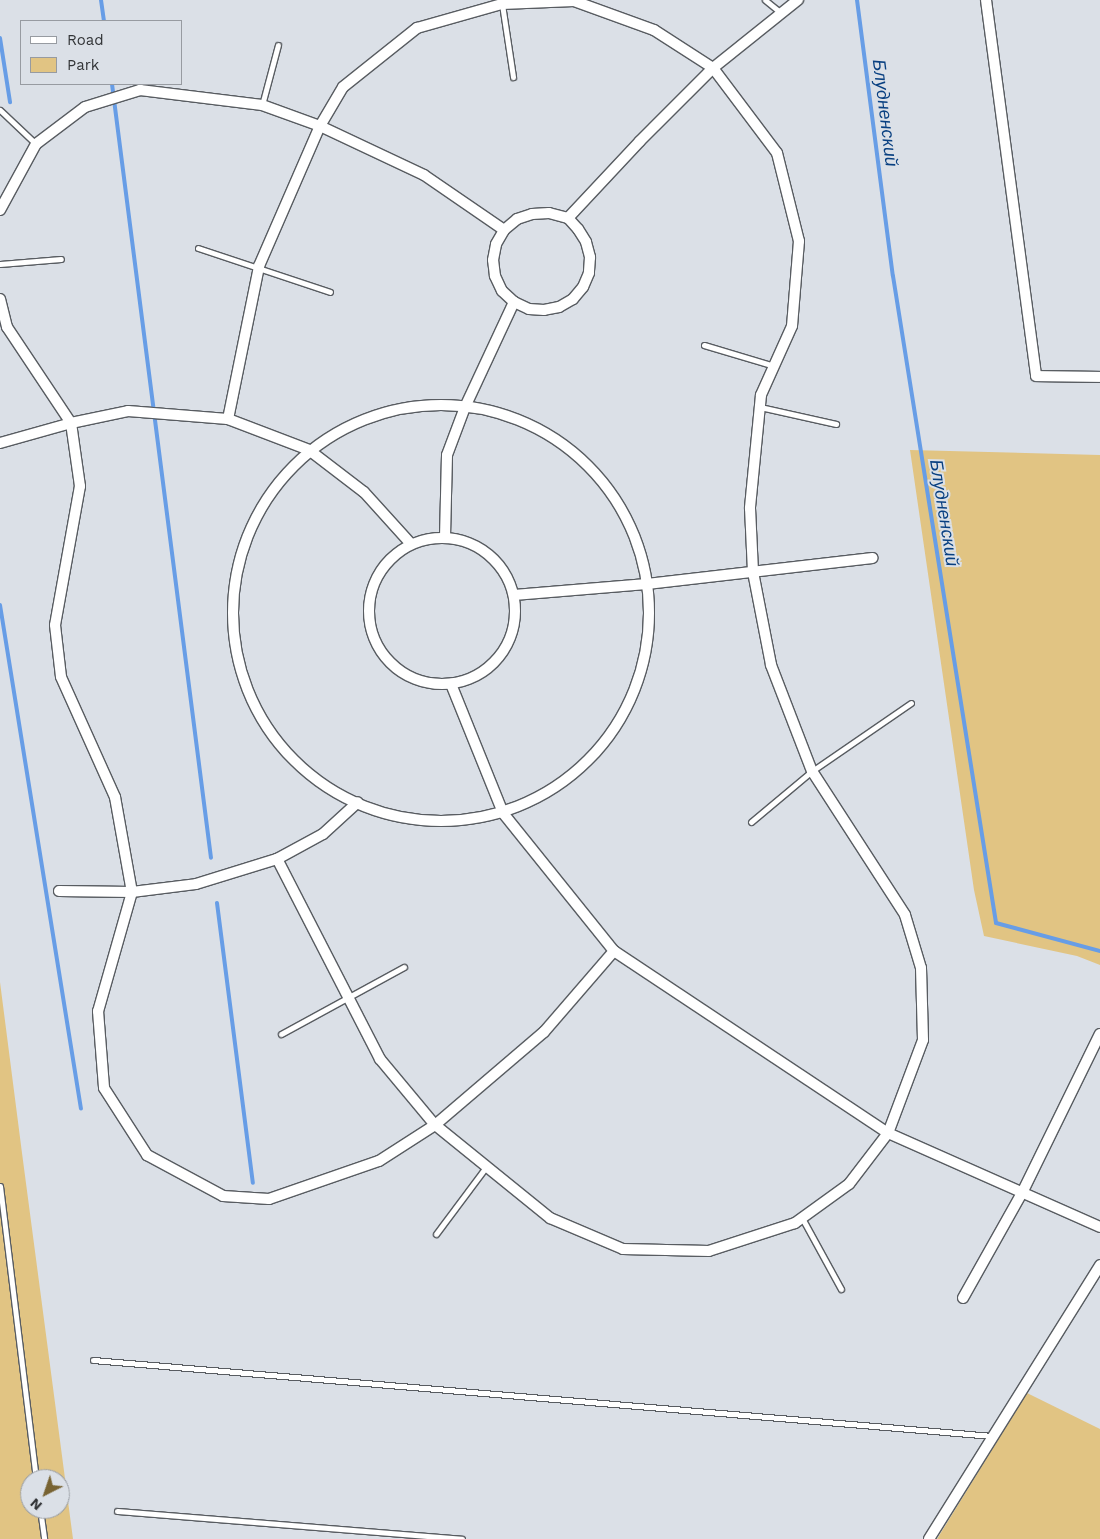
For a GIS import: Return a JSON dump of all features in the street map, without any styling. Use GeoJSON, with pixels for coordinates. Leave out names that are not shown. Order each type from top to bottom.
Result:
{"type":"FeatureCollection","features":[{"type":"Feature","properties":{"kind":"street"},"geometry":{"type":"LineString","coordinates":[[568,218],[640,140],[713,68],[798,0]]}},
{"type":"Feature","properties":{"kind":"street"},"geometry":{"type":"LineString","coordinates":[[986,0],[1036,376],[1100,377]]}},
{"type":"Feature","properties":{"kind":"street"},"geometry":{"type":"LineString","coordinates":[[228,419],[259,266],[320,126],[343,87],[417,28],[502,4],[574,1],[654,30],[713,68],[777,153],[799,241],[792,326],[761,395],[750,508],[753,572],[771,665],[812,771],[905,915],[921,968],[923,1040],[888,1133],[849,1184],[795,1223],[709,1250],[622,1249],[550,1218],[435,1126],[380,1059],[347,999],[277,860]]}},
{"type":"Feature","properties":{"kind":"street"},"geometry":{"type":"LineString","coordinates":[[0,210],[36,144],[85,107],[140,90],[262,105],[320,126],[424,175],[504,230]]}},
{"type":"Feature","properties":{"kind":"street"},"geometry":{"type":"LineString","coordinates":[[549,213],[568,218],[586,242],[590,257],[589,273],[583,287],[573,299],[559,307],[544,310],[529,309],[514,302],[502,291],[495,276],[492,260],[496,244],[504,230],[517,219],[532,214],[549,213]]}},
{"type":"Feature","properties":{"kind":"street"},"geometry":{"type":"LineString","coordinates":[[0,299],[7,327],[71,423],[80,486],[55,625],[61,677],[116,797],[132,892],[98,1011],[104,1088],[147,1154],[224,1196],[269,1199],[379,1161],[435,1126],[544,1032],[614,951]]}},
{"type":"Feature","properties":{"kind":"street"},"geometry":{"type":"LineString","coordinates":[[445,537],[447,455],[465,407],[514,302]]}},
{"type":"Feature","properties":{"kind":"street"},"geometry":{"type":"LineString","coordinates":[[432,403],[499,411],[560,439],[608,485],[640,545],[651,611],[641,677],[611,737],[563,784],[503,813],[440,822],[377,812],[320,783],[274,738],[244,682],[232,619],[239,556],[266,497],[309,450],[367,416],[432,403]]}},
{"type":"Feature","properties":{"kind":"street"},"geometry":{"type":"LineString","coordinates":[[0,443],[71,423],[128,411],[228,419],[309,450],[364,492],[412,544]]}},
{"type":"Feature","properties":{"kind":"street"},"geometry":{"type":"LineString","coordinates":[[445,537],[469,542],[490,554],[505,573],[514,595],[515,620],[508,643],[499,656],[494,663],[475,677],[451,684],[427,683],[404,674],[386,658],[373,638],[368,614],[371,590],[382,568],[399,551],[421,540],[445,537]]}},
{"type":"Feature","properties":{"kind":"street"},"geometry":{"type":"LineString","coordinates":[[514,595],[647,584],[873,558]]}},
{"type":"Feature","properties":{"kind":"street"},"geometry":{"type":"LineString","coordinates":[[451,684],[503,813],[614,951],[888,1133],[1100,1227]]}},
{"type":"Feature","properties":{"kind":"street"},"geometry":{"type":"LineString","coordinates":[[59,891],[132,892],[196,884],[277,860],[323,834],[358,802]]}},
{"type":"Feature","properties":{"kind":"street"},"geometry":{"type":"LineString","coordinates":[[963,1298],[1022,1193],[1100,1034]]}},
{"type":"Feature","properties":{"kind":"street"},"geometry":{"type":"LineString","coordinates":[[929,1539],[1100,1264]]}},
{"type":"Feature","properties":{"kind":"lane"},"geometry":{"type":"LineString","coordinates":[[765,0],[782,13]]}},
{"type":"Feature","properties":{"kind":"lane"},"geometry":{"type":"LineString","coordinates":[[502,4],[513,78]]}},
{"type":"Feature","properties":{"kind":"lane"},"geometry":{"type":"LineString","coordinates":[[262,105],[278,45]]}},
{"type":"Feature","properties":{"kind":"lane"},"geometry":{"type":"LineString","coordinates":[[0,110],[36,144]]}},
{"type":"Feature","properties":{"kind":"lane"},"geometry":{"type":"LineString","coordinates":[[198,248],[259,266],[330,292]]}},
{"type":"Feature","properties":{"kind":"lane"},"geometry":{"type":"LineString","coordinates":[[0,264],[60,260]]}},
{"type":"Feature","properties":{"kind":"lane"},"geometry":{"type":"LineString","coordinates":[[704,345],[774,366]]}},
{"type":"Feature","properties":{"kind":"lane"},"geometry":{"type":"LineString","coordinates":[[760,407],[836,424]]}},
{"type":"Feature","properties":{"kind":"lane"},"geometry":{"type":"LineString","coordinates":[[751,822],[812,771],[912,703]]}},
{"type":"Feature","properties":{"kind":"lane"},"geometry":{"type":"LineString","coordinates":[[280,1034],[404,967]]}},
{"type":"Feature","properties":{"kind":"lane"},"geometry":{"type":"LineString","coordinates":[[436,1234],[486,1167]]}},
{"type":"Feature","properties":{"kind":"lane"},"geometry":{"type":"LineString","coordinates":[[0,1186],[35,1469]]}},
{"type":"Feature","properties":{"kind":"lane"},"geometry":{"type":"LineString","coordinates":[[802,1218],[841,1289]]}},
{"type":"Feature","properties":{"kind":"lane"},"geometry":{"type":"LineString","coordinates":[[94,1360],[992,1436]]}},
{"type":"Feature","properties":{"kind":"lane"},"geometry":{"type":"LineString","coordinates":[[117,1510],[462,1539]]}},
{"type":"Feature","properties":{"kind":"lane"},"geometry":{"type":"LineString","coordinates":[[41,1519],[44,1539]]}},
{"type":"Feature","properties":{"kind":"green space"},"geometry":{"type":"Polygon","coordinates":[[[910,450],[1100,455],[1100,965],[1077,956],[984,936],[974,890],[910,450]]]}},
{"type":"Feature","properties":{"kind":"green space"},"geometry":{"type":"Polygon","coordinates":[[[0,982],[64,1469],[20,1469],[20,1519],[70,1519],[70,1516],[73,1539],[0,1539],[0,982]]]}},
{"type":"Feature","properties":{"kind":"green space"},"geometry":{"type":"Polygon","coordinates":[[[1027,1393],[1100,1429],[1100,1539],[937,1539],[1027,1393]]]}},
{"type":"Feature","properties":{"kind":"waterway"},"geometry":{"type":"LineString","coordinates":[[101,0],[104,20]]}},
{"type":"Feature","properties":{"kind":"waterway","name":"Блудненский"},"geometry":{"type":"LineString","coordinates":[[857,0],[893,276],[996,923],[1100,951]]}},
{"type":"Feature","properties":{"kind":"waterway"},"geometry":{"type":"LineString","coordinates":[[0,38],[10,102]]}},
{"type":"Feature","properties":{"kind":"waterway"},"geometry":{"type":"LineString","coordinates":[[112,85],[211,858]]}},
{"type":"Feature","properties":{"kind":"waterway"},"geometry":{"type":"LineString","coordinates":[[0,605],[81,1109]]}},
{"type":"Feature","properties":{"kind":"waterway"},"geometry":{"type":"LineString","coordinates":[[217,903],[253,1183]]}}]}
